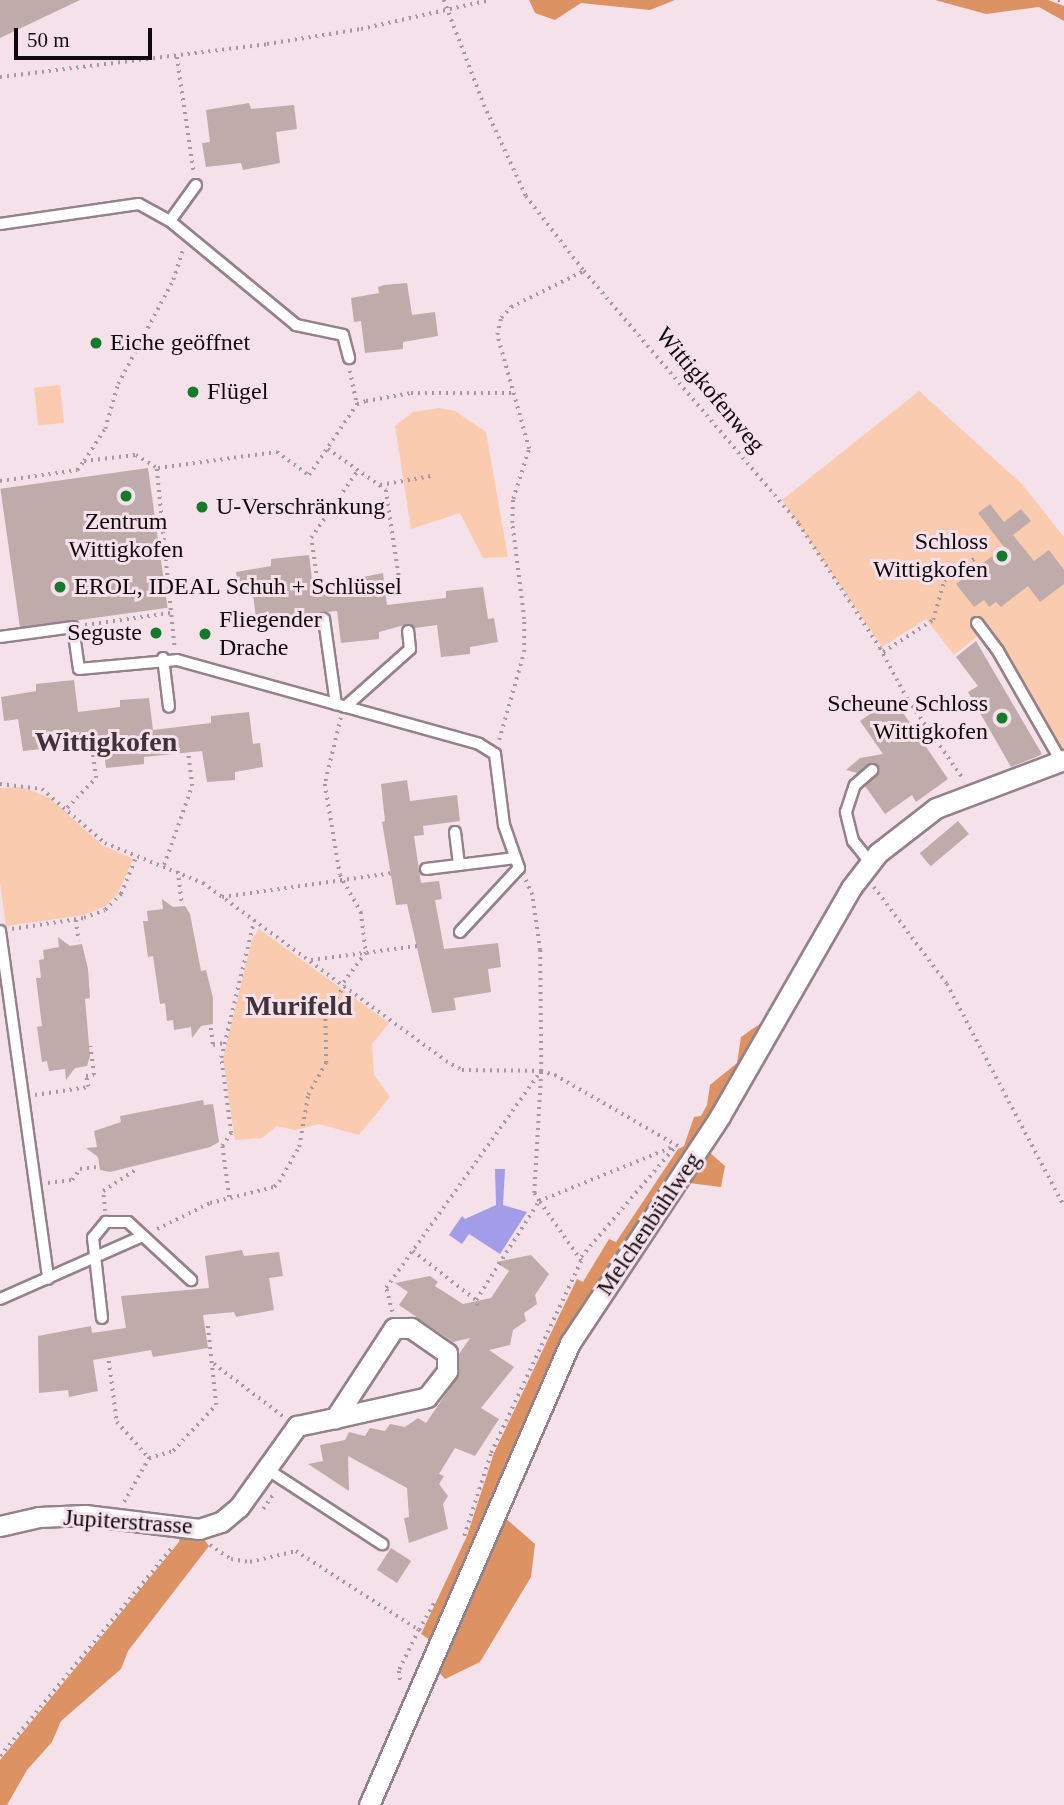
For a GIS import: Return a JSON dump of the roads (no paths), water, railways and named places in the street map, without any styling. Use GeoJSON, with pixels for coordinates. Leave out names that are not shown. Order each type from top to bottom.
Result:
{"type":"FeatureCollection","features":[{"type":"Feature","properties":{"kind":"street","name":"Melchenbühlweg"},"geometry":{"type":"LineString","coordinates":[[369,1805],[556,1371],[622,1260],[694,1156],[865,867],[936,808],[1063,760]]}},
{"type":"Feature","properties":{"kind":"street"},"geometry":{"type":"LineString","coordinates":[[399,1326],[411,1328],[447,1353],[448,1367],[435,1389],[424,1398],[335,1418],[399,1326]]}},
{"type":"Feature","properties":{"kind":"street","name":"Jupiterstrasse"},"geometry":{"type":"LineString","coordinates":[[0,1526],[39,1517],[114,1519],[189,1528],[221,1522],[239,1507],[297,1426],[335,1418]]}},
{"type":"Feature","properties":{"kind":"lane"},"geometry":{"type":"LineString","coordinates":[[170,221],[196,185]]}},
{"type":"Feature","properties":{"kind":"lane"},"geometry":{"type":"LineString","coordinates":[[0,224],[139,204],[170,221],[296,325],[316,333],[343,335],[349,358]]}},
{"type":"Feature","properties":{"kind":"lane"},"geometry":{"type":"LineString","coordinates":[[324,619],[341,706]]}},
{"type":"Feature","properties":{"kind":"lane"},"geometry":{"type":"LineString","coordinates":[[976,623],[998,651],[1063,760]]}},
{"type":"Feature","properties":{"kind":"lane"},"geometry":{"type":"LineString","coordinates":[[0,637],[73,627],[79,669],[163,658],[177,660],[480,744],[495,754],[504,825],[517,863]]}},
{"type":"Feature","properties":{"kind":"lane"},"geometry":{"type":"LineString","coordinates":[[341,706],[410,649],[408,631]]}},
{"type":"Feature","properties":{"kind":"lane"},"geometry":{"type":"LineString","coordinates":[[163,658],[170,707]]}},
{"type":"Feature","properties":{"kind":"lane"},"geometry":{"type":"LineString","coordinates":[[865,867],[853,841],[846,812],[855,785],[872,770]]}},
{"type":"Feature","properties":{"kind":"lane"},"geometry":{"type":"LineString","coordinates":[[454,832],[459,865]]}},
{"type":"Feature","properties":{"kind":"lane"},"geometry":{"type":"LineString","coordinates":[[426,869],[517,863]]}},
{"type":"Feature","properties":{"kind":"lane"},"geometry":{"type":"LineString","coordinates":[[460,932],[517,863]]}},
{"type":"Feature","properties":{"kind":"lane"},"geometry":{"type":"LineString","coordinates":[[0,931],[48,1279]]}},
{"type":"Feature","properties":{"kind":"lane"},"geometry":{"type":"LineString","coordinates":[[103,1318],[93,1238],[106,1222],[128,1222],[191,1280]]}},
{"type":"Feature","properties":{"kind":"lane"},"geometry":{"type":"LineString","coordinates":[[0,1298],[94,1260],[143,1236]]}},
{"type":"Feature","properties":{"kind":"lane"},"geometry":{"type":"LineString","coordinates":[[265,1468],[382,1544]]}},
{"type":"Feature","properties":{"kind":"place","name":"Eiche geöffnet"},"geometry":{"type":"Point","coordinates":[96,343]}},
{"type":"Feature","properties":{"kind":"place","name":"Flügel"},"geometry":{"type":"Point","coordinates":[193,392]}},
{"type":"Feature","properties":{"kind":"place","name":"Zentrum Wittigkofen"},"geometry":{"type":"Point","coordinates":[126,496]}},
{"type":"Feature","properties":{"kind":"place","name":"U-Verschränkung"},"geometry":{"type":"Point","coordinates":[202,507]}},
{"type":"Feature","properties":{"kind":"place","name":"Schloss Wittigkofen"},"geometry":{"type":"Point","coordinates":[1002,556]}},
{"type":"Feature","properties":{"kind":"place","name":"EROL, IDEAL Schuh + Schlüssel"},"geometry":{"type":"Point","coordinates":[60,587]}},
{"type":"Feature","properties":{"kind":"place","name":"Seguste"},"geometry":{"type":"Point","coordinates":[156,633]}},
{"type":"Feature","properties":{"kind":"place","name":"Fliegender Drache"},"geometry":{"type":"Point","coordinates":[205,634]}},
{"type":"Feature","properties":{"kind":"place","name":"Scheune Schloss Wittigkofen"},"geometry":{"type":"Point","coordinates":[1002,718]}},
{"type":"Feature","properties":{"kind":"district","name":"Wittigkofen"},"geometry":{"type":"Point","coordinates":[106,742]}},
{"type":"Feature","properties":{"kind":"district","name":"Murifeld"},"geometry":{"type":"Point","coordinates":[299,1006]}}]}
